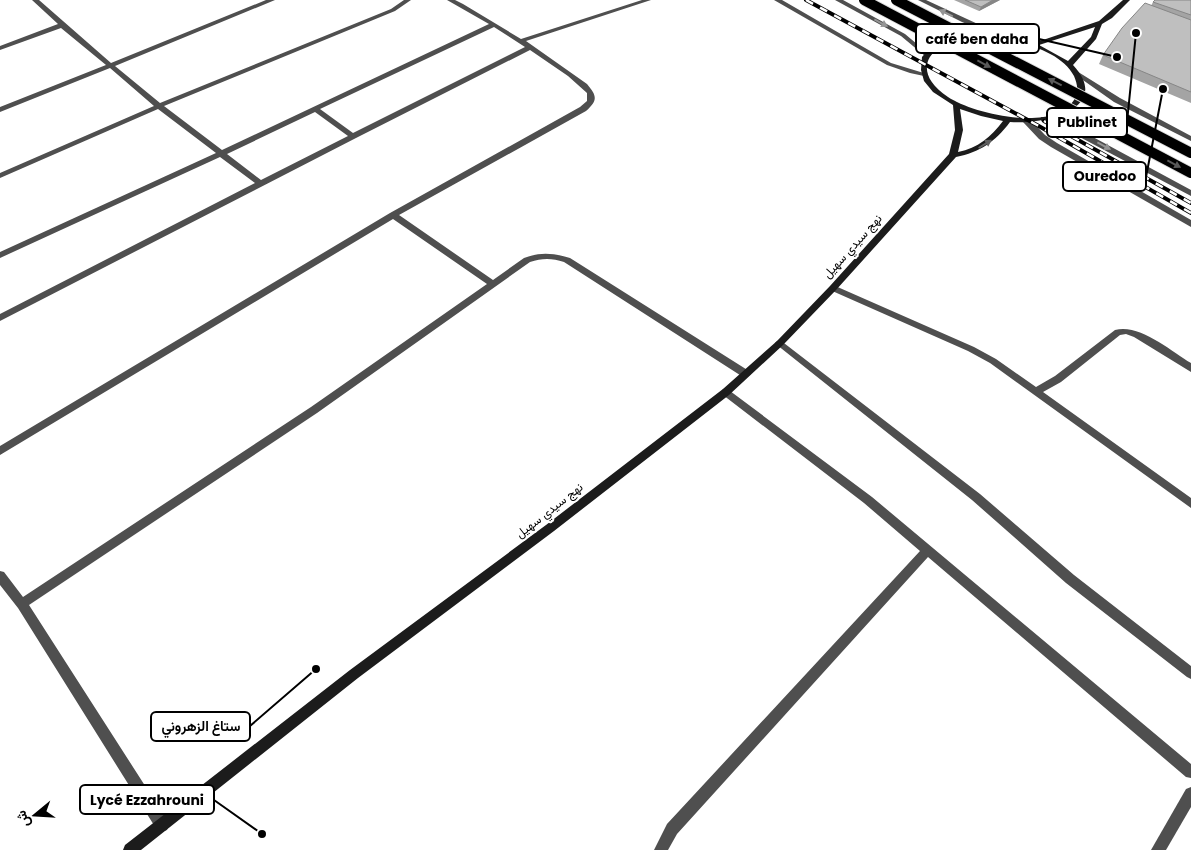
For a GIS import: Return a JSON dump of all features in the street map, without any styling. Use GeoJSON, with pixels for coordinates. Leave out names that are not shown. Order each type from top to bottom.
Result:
{"type":"FeatureCollection","features":[{"type":"Feature","properties":{"kind":"highway"},"geometry":{"type":"LineString","coordinates":[[864,0],[1191,173]]}},
{"type":"Feature","properties":{"kind":"highway"},"geometry":{"type":"LineString","coordinates":[[896,0],[1191,153]]}},
{"type":"Feature","properties":{"kind":"main road"},"geometry":{"type":"LineString","coordinates":[[1029,43],[1057,39],[1099,24],[1127,0]]}},
{"type":"Feature","properties":{"kind":"main road"},"geometry":{"type":"LineString","coordinates":[[1069,66],[1090,44],[1099,24]]}},
{"type":"Feature","properties":{"kind":"main road"},"geometry":{"type":"LineString","coordinates":[[980,36],[1005,38],[1029,43],[1044,49],[1069,66],[1075,72],[1080,82],[1082,92],[1071,108],[1059,115],[1044,119],[1008,119],[990,116],[956,104],[930,85],[924,74],[923,64],[927,55],[939,45],[957,38],[980,36]]}},
{"type":"Feature","properties":{"kind":"main road","name":"نهج سيدي سهيل"},"geometry":{"type":"LineString","coordinates":[[130,850],[354,674],[550,528],[726,392],[746,374],[780,343],[833,288],[953,155],[959,130],[956,104]]}},
{"type":"Feature","properties":{"kind":"main road"},"geometry":{"type":"LineString","coordinates":[[953,155],[980,148],[990,143],[1008,119]]}},
{"type":"Feature","properties":{"kind":"street"},"geometry":{"type":"LineString","coordinates":[[35,0],[62,25],[160,106],[260,183]]}},
{"type":"Feature","properties":{"kind":"street"},"geometry":{"type":"LineString","coordinates":[[0,110],[272,0]]}},
{"type":"Feature","properties":{"kind":"street"},"geometry":{"type":"LineString","coordinates":[[0,176],[160,106],[393,10],[408,0]]}},
{"type":"Feature","properties":{"kind":"street"},"geometry":{"type":"LineString","coordinates":[[0,451],[393,215],[583,110],[589,104],[591,92],[588,87],[520,41],[450,0]]}},
{"type":"Feature","properties":{"kind":"street"},"geometry":{"type":"LineString","coordinates":[[520,41],[648,0]]}},
{"type":"Feature","properties":{"kind":"street"},"geometry":{"type":"LineString","coordinates":[[777,0],[889,64],[924,74]]}},
{"type":"Feature","properties":{"kind":"street"},"geometry":{"type":"LineString","coordinates":[[838,0],[903,35],[927,55]]}},
{"type":"Feature","properties":{"kind":"street"},"geometry":{"type":"LineString","coordinates":[[921,0],[1005,38]]}},
{"type":"Feature","properties":{"kind":"street"},"geometry":{"type":"LineString","coordinates":[[0,48],[62,25]]}},
{"type":"Feature","properties":{"kind":"street"},"geometry":{"type":"LineString","coordinates":[[0,255],[493,25]]}},
{"type":"Feature","properties":{"kind":"street"},"geometry":{"type":"LineString","coordinates":[[0,318],[260,183],[529,48]]}},
{"type":"Feature","properties":{"kind":"street"},"geometry":{"type":"LineString","coordinates":[[1075,72],[1126,105],[1191,138]]}},
{"type":"Feature","properties":{"kind":"street"},"geometry":{"type":"LineString","coordinates":[[315,109],[353,136]]}},
{"type":"Feature","properties":{"kind":"street"},"geometry":{"type":"LineString","coordinates":[[1044,119],[1077,132],[1191,193]]}},
{"type":"Feature","properties":{"kind":"street"},"geometry":{"type":"LineString","coordinates":[[1026,120],[1042,137],[1054,145],[1191,224]]}},
{"type":"Feature","properties":{"kind":"street"},"geometry":{"type":"LineString","coordinates":[[393,215],[493,284]]}},
{"type":"Feature","properties":{"kind":"street"},"geometry":{"type":"LineString","coordinates":[[22,604],[314,410],[527,260],[540,255],[567,260],[746,374]]}},
{"type":"Feature","properties":{"kind":"street"},"geometry":{"type":"LineString","coordinates":[[833,288],[972,348],[993,361],[1191,504]]}},
{"type":"Feature","properties":{"kind":"street"},"geometry":{"type":"LineString","coordinates":[[1036,392],[1058,379],[1118,332],[1126,331],[1137,334],[1191,368]]}},
{"type":"Feature","properties":{"kind":"street"},"geometry":{"type":"LineString","coordinates":[[780,343],[976,497],[1070,579],[1191,673]]}},
{"type":"Feature","properties":{"kind":"street"},"geometry":{"type":"LineString","coordinates":[[726,392],[868,500],[1191,772]]}},
{"type":"Feature","properties":{"kind":"street"},"geometry":{"type":"LineString","coordinates":[[661,850],[672,830],[927,551]]}},
{"type":"Feature","properties":{"kind":"street"},"geometry":{"type":"LineString","coordinates":[[0,576],[22,604],[162,825]]}},
{"type":"Feature","properties":{"kind":"street"},"geometry":{"type":"LineString","coordinates":[[1158,850],[1191,794]]}},
{"type":"Feature","properties":{"kind":"building"},"geometry":{"type":"Polygon","coordinates":[[[965,0],[993,0],[981,7],[965,0]]]}},
{"type":"Feature","properties":{"kind":"building"},"geometry":{"type":"Polygon","coordinates":[[[1155,0],[1191,0],[1191,15],[1153,2],[1155,0]]]}},
{"type":"Feature","properties":{"kind":"building"},"geometry":{"type":"Polygon","coordinates":[[[1145,3],[1191,20],[1191,92],[1103,55],[1122,28],[1145,3]]]}},
{"type":"Feature","properties":{"kind":"railway"},"geometry":{"type":"LineString","coordinates":[[806,0],[1037,125],[1191,213]]}},
{"type":"Feature","properties":{"kind":"railway"},"geometry":{"type":"LineString","coordinates":[[1044,121],[1191,203]]}},
{"type":"Feature","properties":{"kind":"place","name":"Publinet"},"geometry":{"type":"Point","coordinates":[1136,33]}},
{"type":"Feature","properties":{"kind":"place","name":"café ben daha"},"geometry":{"type":"Point","coordinates":[1117,57]}},
{"type":"Feature","properties":{"kind":"place","name":"Ouredoo"},"geometry":{"type":"Point","coordinates":[1163,89]}},
{"type":"Feature","properties":{"kind":"place","name":"ستاغ الزهروني"},"geometry":{"type":"Point","coordinates":[316,669]}},
{"type":"Feature","properties":{"kind":"place","name":"Lycé Ezzahrouni"},"geometry":{"type":"Point","coordinates":[262,834]}}]}
